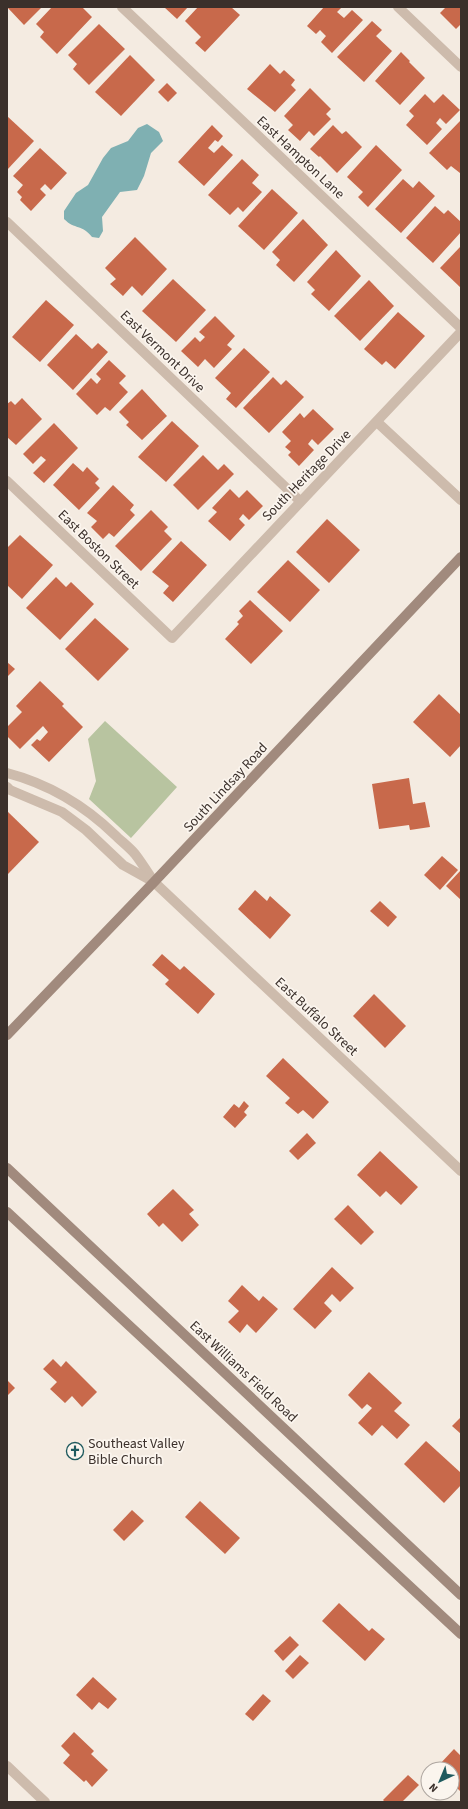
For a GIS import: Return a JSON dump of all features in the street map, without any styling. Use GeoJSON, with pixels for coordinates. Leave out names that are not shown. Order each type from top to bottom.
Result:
{"type":"FeatureCollection","features":[{"type":"Feature","properties":{"kind":"main road","name":"South Lindsay Road"},"geometry":{"type":"LineString","coordinates":[[7,1035],[154,882],[461,557]]}},
{"type":"Feature","properties":{"kind":"main road","name":"East Williams Field Road"},"geometry":{"type":"LineString","coordinates":[[7,1168],[461,1595]]}},
{"type":"Feature","properties":{"kind":"main road"},"geometry":{"type":"LineString","coordinates":[[7,1212],[461,1634]]}},
{"type":"Feature","properties":{"kind":"street","name":"East Hampton Lane"},"geometry":{"type":"LineString","coordinates":[[122,7],[461,328]]}},
{"type":"Feature","properties":{"kind":"street"},"geometry":{"type":"LineString","coordinates":[[398,7],[461,67]]}},
{"type":"Feature","properties":{"kind":"street","name":"East Vermont Drive"},"geometry":{"type":"LineString","coordinates":[[7,222],[300,501]]}},
{"type":"Feature","properties":{"kind":"street","name":"South Heritage Drive"},"geometry":{"type":"LineString","coordinates":[[172,638],[461,332]]}},
{"type":"Feature","properties":{"kind":"street"},"geometry":{"type":"LineString","coordinates":[[377,422],[461,500]]}},
{"type":"Feature","properties":{"kind":"street","name":"East Boston Street"},"geometry":{"type":"LineString","coordinates":[[7,481],[172,638]]}},
{"type":"Feature","properties":{"kind":"street","name":"East Buffalo Street"},"geometry":{"type":"LineString","coordinates":[[7,773],[49,788],[85,808],[134,854],[154,882],[461,1171]]}},
{"type":"Feature","properties":{"kind":"street","name":"East Buffalo Street"},"geometry":{"type":"LineString","coordinates":[[7,787],[10,790],[62,812],[86,830],[123,865],[154,882]]}},
{"type":"Feature","properties":{"kind":"street"},"geometry":{"type":"LineString","coordinates":[[7,1766],[45,1802]]}},
{"type":"Feature","properties":{"kind":"green space"},"geometry":{"type":"Polygon","coordinates":[[[105,721],[177,787],[131,838],[89,799],[96,781],[88,739],[105,721]]]}},
{"type":"Feature","properties":{"kind":"water"},"geometry":{"type":"Polygon","coordinates":[[[147,124],[159,132],[163,141],[151,153],[144,176],[137,190],[120,192],[102,217],[103,231],[99,238],[92,237],[82,228],[72,225],[64,219],[64,211],[76,193],[88,185],[103,158],[111,148],[128,141],[138,128],[147,124]]]}},
{"type":"Feature","properties":{"kind":"building"},"geometry":{"type":"Polygon","coordinates":[[[7,7],[42,7],[24,25],[7,7]]]}},
{"type":"Feature","properties":{"kind":"building"},"geometry":{"type":"Polygon","coordinates":[[[52,7],[82,7],[92,17],[57,54],[40,37],[44,32],[36,24],[52,7]]]}},
{"type":"Feature","properties":{"kind":"building"},"geometry":{"type":"Polygon","coordinates":[[[164,7],[188,7],[177,19],[164,7]]]}},
{"type":"Feature","properties":{"kind":"building"},"geometry":{"type":"Polygon","coordinates":[[[198,7],[231,7],[240,15],[205,52],[195,43],[201,37],[185,21],[198,7]]]}},
{"type":"Feature","properties":{"kind":"building"},"geometry":{"type":"Polygon","coordinates":[[[324,7],[342,7],[337,12],[344,18],[352,10],[363,20],[332,53],[321,42],[326,36],[320,30],[316,34],[307,26],[324,7]]]}},
{"type":"Feature","properties":{"kind":"building"},"geometry":{"type":"Polygon","coordinates":[[[446,7],[461,7],[461,24],[456,29],[440,13],[446,7]]]}},
{"type":"Feature","properties":{"kind":"building"},"geometry":{"type":"Polygon","coordinates":[[[372,21],[382,30],[376,36],[392,51],[364,82],[337,57],[372,21]]]}},
{"type":"Feature","properties":{"kind":"building"},"geometry":{"type":"Polygon","coordinates":[[[99,24],[125,49],[89,85],[73,69],[77,64],[68,55],[99,24]]]}},
{"type":"Feature","properties":{"kind":"building"},"geometry":{"type":"Polygon","coordinates":[[[401,52],[425,78],[400,105],[375,81],[401,52]]]}},
{"type":"Feature","properties":{"kind":"building"},"geometry":{"type":"Polygon","coordinates":[[[130,55],[155,80],[121,116],[95,92],[130,55]]]}},
{"type":"Feature","properties":{"kind":"building"},"geometry":{"type":"Polygon","coordinates":[[[270,64],[280,74],[284,70],[295,80],[291,85],[296,90],[275,112],[247,89],[270,64]]]}},
{"type":"Feature","properties":{"kind":"building"},"geometry":{"type":"Polygon","coordinates":[[[167,83],[177,93],[168,102],[158,92],[167,83]]]}},
{"type":"Feature","properties":{"kind":"building"},"geometry":{"type":"Polygon","coordinates":[[[310,88],[331,109],[326,114],[331,119],[314,136],[309,131],[300,141],[288,130],[293,125],[284,116],[310,88]]]}},
{"type":"Feature","properties":{"kind":"building"},"geometry":{"type":"Polygon","coordinates":[[[425,94],[434,103],[443,94],[460,110],[446,124],[440,118],[436,123],[442,129],[427,145],[406,125],[414,116],[409,111],[425,94]]]}},
{"type":"Feature","properties":{"kind":"building"},"geometry":{"type":"Polygon","coordinates":[[[7,116],[34,141],[7,170],[7,116]]]}},
{"type":"Feature","properties":{"kind":"building"},"geometry":{"type":"Polygon","coordinates":[[[461,120],[460,173],[451,166],[447,170],[429,153],[461,120]]]}},
{"type":"Feature","properties":{"kind":"building"},"geometry":{"type":"Polygon","coordinates":[[[212,125],[223,136],[218,142],[215,140],[208,148],[214,153],[222,145],[233,155],[204,186],[178,162],[212,125]]]}},
{"type":"Feature","properties":{"kind":"building"},"geometry":{"type":"Polygon","coordinates":[[[333,125],[342,134],[346,131],[362,147],[337,173],[320,156],[319,157],[310,149],[333,125]]]}},
{"type":"Feature","properties":{"kind":"building"},"geometry":{"type":"Polygon","coordinates":[[[376,145],[402,170],[368,207],[358,197],[363,192],[347,177],[376,145]]]}},
{"type":"Feature","properties":{"kind":"building"},"geometry":{"type":"Polygon","coordinates":[[[40,148],[67,173],[51,190],[45,184],[40,189],[46,195],[31,211],[20,200],[22,197],[17,192],[23,185],[13,176],[40,148]]]}},
{"type":"Feature","properties":{"kind":"building"},"geometry":{"type":"Polygon","coordinates":[[[242,159],[259,175],[252,183],[262,192],[243,212],[238,207],[230,215],[208,195],[242,159]]]}},
{"type":"Feature","properties":{"kind":"building"},"geometry":{"type":"Polygon","coordinates":[[[403,179],[413,188],[419,181],[435,196],[401,233],[375,209],[403,179]]]}},
{"type":"Feature","properties":{"kind":"building"},"geometry":{"type":"Polygon","coordinates":[[[272,189],[298,213],[264,250],[238,226],[272,189]]]}},
{"type":"Feature","properties":{"kind":"building"},"geometry":{"type":"Polygon","coordinates":[[[435,206],[444,214],[448,210],[461,222],[461,232],[433,263],[406,238],[435,206]]]}},
{"type":"Feature","properties":{"kind":"building"},"geometry":{"type":"Polygon","coordinates":[[[303,219],[328,245],[294,282],[276,265],[280,260],[272,252],[303,219]]]}},
{"type":"Feature","properties":{"kind":"building"},"geometry":{"type":"Polygon","coordinates":[[[135,237],[167,269],[142,296],[132,286],[123,296],[110,284],[116,279],[105,268],[135,237]]]}},
{"type":"Feature","properties":{"kind":"building"},"geometry":{"type":"Polygon","coordinates":[[[461,246],[461,288],[440,268],[461,246]]]}},
{"type":"Feature","properties":{"kind":"building"},"geometry":{"type":"Polygon","coordinates":[[[336,250],[361,276],[329,311],[311,294],[315,290],[307,282],[336,250]]]}},
{"type":"Feature","properties":{"kind":"building"},"geometry":{"type":"Polygon","coordinates":[[[173,279],[206,310],[176,342],[142,311],[173,279]]]}},
{"type":"Feature","properties":{"kind":"building"},"geometry":{"type":"Polygon","coordinates":[[[369,280],[394,306],[360,341],[334,316],[369,280]]]}},
{"type":"Feature","properties":{"kind":"building"},"geometry":{"type":"Polygon","coordinates":[[[46,300],[74,325],[40,362],[12,337],[46,300]]]}},
{"type":"Feature","properties":{"kind":"building"},"geometry":{"type":"Polygon","coordinates":[[[398,312],[425,336],[395,369],[386,361],[382,365],[364,349],[398,312]]]}},
{"type":"Feature","properties":{"kind":"building"},"geometry":{"type":"Polygon","coordinates":[[[215,316],[235,336],[227,345],[232,349],[214,368],[205,359],[198,367],[181,351],[195,337],[200,342],[205,337],[199,332],[215,316]]]}},
{"type":"Feature","properties":{"kind":"building"},"geometry":{"type":"Polygon","coordinates":[[[76,334],[92,349],[98,343],[108,352],[73,390],[47,365],[76,334]]]}},
{"type":"Feature","properties":{"kind":"building"},"geometry":{"type":"Polygon","coordinates":[[[244,348],[270,372],[236,408],[226,399],[231,393],[215,378],[244,348]]]}},
{"type":"Feature","properties":{"kind":"building"},"geometry":{"type":"Polygon","coordinates":[[[109,360],[126,376],[119,383],[128,392],[110,411],[105,407],[97,415],[76,394],[91,378],[97,384],[101,379],[96,374],[109,360]]]}},
{"type":"Feature","properties":{"kind":"building"},"geometry":{"type":"Polygon","coordinates":[[[273,377],[281,385],[286,380],[304,397],[269,433],[243,408],[273,377]]]}},
{"type":"Feature","properties":{"kind":"building"},"geometry":{"type":"Polygon","coordinates":[[[142,389],[167,416],[142,440],[126,425],[129,422],[119,412],[142,389]]]}},
{"type":"Feature","properties":{"kind":"building"},"geometry":{"type":"Polygon","coordinates":[[[22,398],[42,419],[16,445],[7,437],[7,404],[11,401],[15,405],[22,398]]]}},
{"type":"Feature","properties":{"kind":"building"},"geometry":{"type":"Polygon","coordinates":[[[313,409],[334,429],[318,445],[312,439],[308,444],[314,450],[299,466],[288,455],[291,452],[285,447],[291,441],[282,432],[300,413],[304,418],[313,409]]]}},
{"type":"Feature","properties":{"kind":"building"},"geometry":{"type":"Polygon","coordinates":[[[172,421],[199,446],[166,482],[138,457],[172,421]]]}},
{"type":"Feature","properties":{"kind":"building"},"geometry":{"type":"Polygon","coordinates":[[[54,423],[78,448],[44,483],[33,473],[46,460],[41,456],[33,464],[23,454],[54,423]]]}},
{"type":"Feature","properties":{"kind":"building"},"geometry":{"type":"Polygon","coordinates":[[[203,455],[218,470],[224,464],[234,474],[198,510],[173,485],[203,455]]]}},
{"type":"Feature","properties":{"kind":"building"},"geometry":{"type":"Polygon","coordinates":[[[73,463],[83,472],[87,467],[99,479],[95,483],[100,488],[79,510],[53,485],[73,463]]]}},
{"type":"Feature","properties":{"kind":"building"},"geometry":{"type":"Polygon","coordinates":[[[113,485],[134,505],[130,510],[135,515],[114,537],[109,533],[103,539],[91,527],[97,521],[87,513],[113,485]]]}},
{"type":"Feature","properties":{"kind":"building"},"geometry":{"type":"Polygon","coordinates":[[[230,489],[239,498],[247,490],[263,506],[249,520],[243,514],[239,519],[245,525],[230,541],[208,521],[217,512],[212,508],[230,489]]]}},
{"type":"Feature","properties":{"kind":"building"},"geometry":{"type":"Polygon","coordinates":[[[151,510],[168,527],[164,531],[172,539],[141,571],[115,546],[151,510]]]}},
{"type":"Feature","properties":{"kind":"building"},"geometry":{"type":"Polygon","coordinates":[[[327,519],[360,550],[329,583],[296,552],[327,519]]]}},
{"type":"Feature","properties":{"kind":"building"},"geometry":{"type":"Polygon","coordinates":[[[20,535],[53,565],[22,599],[7,585],[7,548],[20,535]]]}},
{"type":"Feature","properties":{"kind":"building"},"geometry":{"type":"Polygon","coordinates":[[[181,541],[207,565],[173,602],[163,593],[169,586],[152,572],[181,541]]]}},
{"type":"Feature","properties":{"kind":"building"},"geometry":{"type":"Polygon","coordinates":[[[288,560],[320,590],[290,622],[257,592],[288,560]]]}},
{"type":"Feature","properties":{"kind":"building"},"geometry":{"type":"Polygon","coordinates":[[[56,577],[66,587],[71,582],[94,604],[60,640],[26,608],[56,577]]]}},
{"type":"Feature","properties":{"kind":"building"},"geometry":{"type":"Polygon","coordinates":[[[250,600],[283,631],[251,664],[225,639],[239,624],[237,622],[243,616],[239,611],[250,600]]]}},
{"type":"Feature","properties":{"kind":"building"},"geometry":{"type":"Polygon","coordinates":[[[95,618],[129,649],[98,681],[65,649],[95,618]]]}},
{"type":"Feature","properties":{"kind":"building"},"geometry":{"type":"Polygon","coordinates":[[[7,662],[15,669],[7,677],[7,662]]]}},
{"type":"Feature","properties":{"kind":"building"},"geometry":{"type":"Polygon","coordinates":[[[40,681],[64,704],[62,706],[83,727],[49,762],[31,745],[37,739],[40,741],[48,732],[43,726],[20,749],[7,736],[7,727],[22,712],[16,706],[40,681]]]}},
{"type":"Feature","properties":{"kind":"building"},"geometry":{"type":"Polygon","coordinates":[[[439,694],[461,715],[461,745],[450,757],[413,722],[439,694]]]}},
{"type":"Feature","properties":{"kind":"building"},"geometry":{"type":"Polygon","coordinates":[[[409,778],[413,804],[425,802],[430,827],[410,830],[409,825],[379,829],[372,784],[409,778]]]}},
{"type":"Feature","properties":{"kind":"building"},"geometry":{"type":"Polygon","coordinates":[[[7,811],[39,842],[7,875],[7,811]]]}},
{"type":"Feature","properties":{"kind":"building"},"geometry":{"type":"Polygon","coordinates":[[[442,856],[458,870],[440,890],[424,875],[442,856]]]}},
{"type":"Feature","properties":{"kind":"building"},"geometry":{"type":"Polygon","coordinates":[[[461,870],[461,900],[446,886],[461,870]]]}},
{"type":"Feature","properties":{"kind":"building"},"geometry":{"type":"Polygon","coordinates":[[[255,890],[267,901],[270,896],[291,915],[270,939],[238,909],[255,890]]]}},
{"type":"Feature","properties":{"kind":"building"},"geometry":{"type":"Polygon","coordinates":[[[380,901],[397,917],[388,927],[370,911],[380,901]]]}},
{"type":"Feature","properties":{"kind":"building"},"geometry":{"type":"Polygon","coordinates":[[[162,954],[180,970],[184,966],[215,994],[198,1014],[165,984],[169,980],[152,965],[162,954]]]}},
{"type":"Feature","properties":{"kind":"building"},"geometry":{"type":"Polygon","coordinates":[[[374,994],[406,1026],[385,1048],[353,1016],[374,994]]]}},
{"type":"Feature","properties":{"kind":"building"},"geometry":{"type":"Polygon","coordinates":[[[283,1058],[329,1102],[313,1119],[303,1110],[298,1114],[285,1103],[290,1098],[266,1076],[283,1058]]]}},
{"type":"Feature","properties":{"kind":"building"},"geometry":{"type":"Polygon","coordinates":[[[244,1101],[249,1106],[244,1112],[247,1115],[235,1128],[223,1117],[234,1104],[239,1108],[244,1101]]]}},
{"type":"Feature","properties":{"kind":"building"},"geometry":{"type":"Polygon","coordinates":[[[307,1133],[316,1143],[298,1160],[289,1151],[307,1133]]]}},
{"type":"Feature","properties":{"kind":"building"},"geometry":{"type":"Polygon","coordinates":[[[380,1151],[418,1187],[401,1205],[386,1191],[380,1197],[357,1175],[380,1151]]]}},
{"type":"Feature","properties":{"kind":"building"},"geometry":{"type":"Polygon","coordinates":[[[173,1189],[194,1210],[189,1214],[199,1225],[182,1242],[163,1223],[159,1227],[147,1214],[173,1189]]]}},
{"type":"Feature","properties":{"kind":"building"},"geometry":{"type":"Polygon","coordinates":[[[348,1205],[374,1232],[361,1245],[334,1219],[348,1205]]]}},
{"type":"Feature","properties":{"kind":"building"},"geometry":{"type":"Polygon","coordinates":[[[332,1267],[354,1288],[340,1302],[332,1294],[324,1303],[332,1311],[315,1329],[293,1309],[332,1267]]]}},
{"type":"Feature","properties":{"kind":"building"},"geometry":{"type":"Polygon","coordinates":[[[242,1285],[259,1301],[263,1296],[278,1309],[256,1333],[247,1324],[240,1333],[228,1322],[239,1311],[228,1301],[242,1285]]]}},
{"type":"Feature","properties":{"kind":"building"},"geometry":{"type":"Polygon","coordinates":[[[53,1359],[61,1367],[66,1361],[97,1392],[82,1407],[72,1396],[65,1403],[50,1389],[57,1382],[43,1369],[53,1359]]]}},
{"type":"Feature","properties":{"kind":"building"},"geometry":{"type":"Polygon","coordinates":[[[369,1372],[402,1403],[394,1411],[410,1425],[397,1439],[382,1425],[372,1436],[358,1423],[372,1408],[367,1404],[362,1409],[348,1395],[369,1372]]]}},
{"type":"Feature","properties":{"kind":"building"},"geometry":{"type":"Polygon","coordinates":[[[7,1380],[15,1388],[7,1396],[7,1380]]]}},
{"type":"Feature","properties":{"kind":"building"},"geometry":{"type":"Polygon","coordinates":[[[461,1417],[461,1434],[452,1426],[461,1417]]]}},
{"type":"Feature","properties":{"kind":"building"},"geometry":{"type":"Polygon","coordinates":[[[426,1441],[461,1473],[461,1485],[444,1503],[404,1464],[426,1441]]]}},
{"type":"Feature","properties":{"kind":"building"},"geometry":{"type":"Polygon","coordinates":[[[200,1501],[240,1538],[225,1554],[185,1517],[200,1501]]]}},
{"type":"Feature","properties":{"kind":"building"},"geometry":{"type":"Polygon","coordinates":[[[132,1510],[144,1521],[124,1541],[113,1530],[132,1510]]]}},
{"type":"Feature","properties":{"kind":"building"},"geometry":{"type":"Polygon","coordinates":[[[339,1603],[369,1631],[372,1628],[385,1639],[365,1661],[322,1621],[339,1603]]]}},
{"type":"Feature","properties":{"kind":"building"},"geometry":{"type":"Polygon","coordinates":[[[290,1636],[299,1645],[283,1661],[274,1651],[290,1636]]]}},
{"type":"Feature","properties":{"kind":"building"},"geometry":{"type":"Polygon","coordinates":[[[300,1655],[309,1663],[293,1679],[285,1671],[300,1655]]]}},
{"type":"Feature","properties":{"kind":"building"},"geometry":{"type":"Polygon","coordinates":[[[93,1677],[117,1699],[108,1709],[99,1702],[92,1710],[76,1695],[93,1677]]]}},
{"type":"Feature","properties":{"kind":"building"},"geometry":{"type":"Polygon","coordinates":[[[263,1694],[271,1701],[253,1721],[245,1714],[263,1694]]]}},
{"type":"Feature","properties":{"kind":"building"},"geometry":{"type":"Polygon","coordinates":[[[74,1732],[94,1751],[91,1754],[108,1770],[92,1787],[86,1780],[84,1782],[63,1763],[70,1755],[61,1746],[74,1732]]]}},
{"type":"Feature","properties":{"kind":"building"},"geometry":{"type":"Polygon","coordinates":[[[454,1749],[461,1756],[460,1791],[460,1761],[443,1761],[454,1749]]]}},
{"type":"Feature","properties":{"kind":"building"},"geometry":{"type":"Polygon","coordinates":[[[408,1775],[419,1785],[403,1801],[404,1802],[385,1802],[383,1800],[408,1775]]]}},
{"type":"Feature","properties":{"kind":"place","name":"Southeast Valley Bible Church"},"geometry":{"type":"Point","coordinates":[75,1451]}}]}
